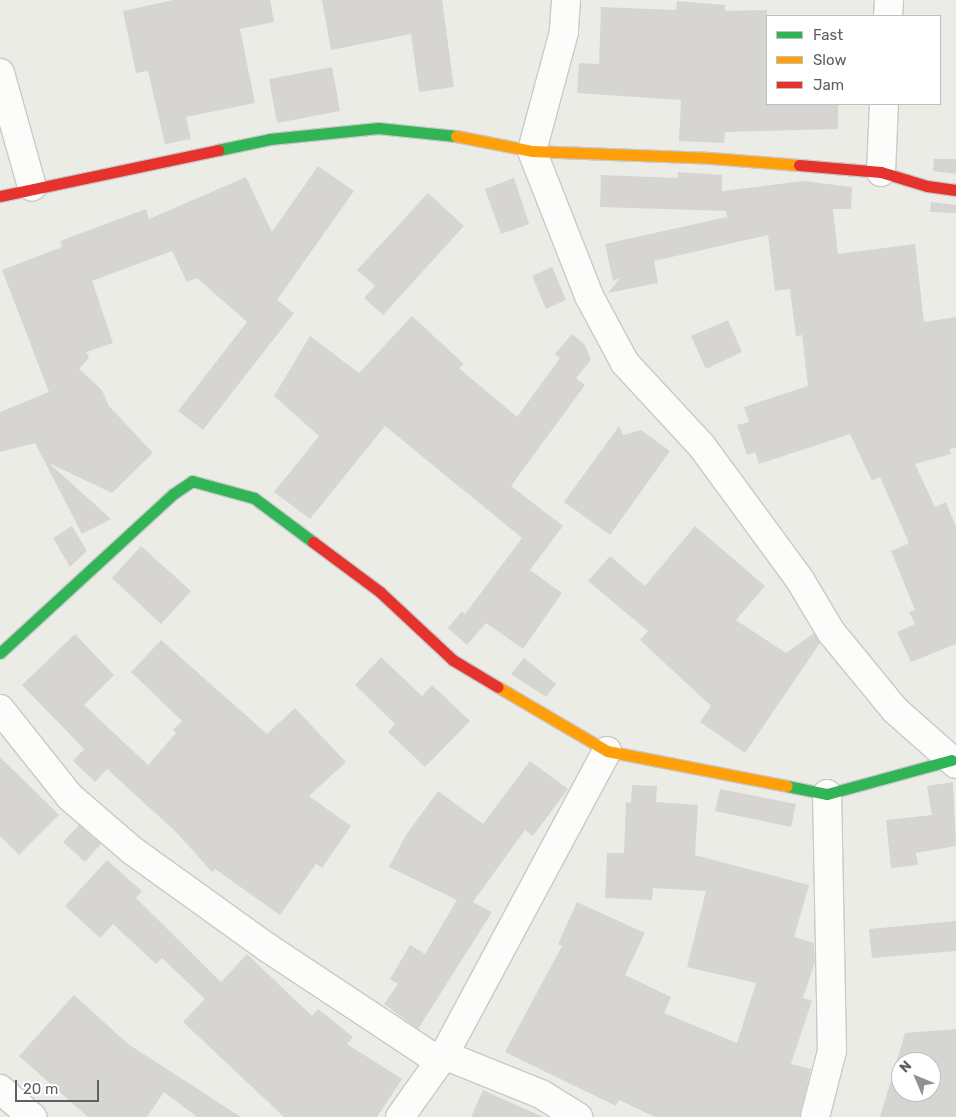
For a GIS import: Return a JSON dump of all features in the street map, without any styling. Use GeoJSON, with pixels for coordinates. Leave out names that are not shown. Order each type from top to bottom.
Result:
{"type":"FeatureCollection","features":[{"type":"Feature","properties":{"kind":"street"},"geometry":{"type":"LineString","coordinates":[[566,0],[564,32],[532,152],[589,296],[625,363],[701,445],[800,580],[831,632],[889,703],[953,762]]}},
{"type":"Feature","properties":{"kind":"street"},"geometry":{"type":"LineString","coordinates":[[888,15],[889,0]]}},
{"type":"Feature","properties":{"kind":"street"},"geometry":{"type":"LineString","coordinates":[[0,73],[32,187]]}},
{"type":"Feature","properties":{"kind":"street"},"geometry":{"type":"LineString","coordinates":[[881,172],[884,105]]}},
{"type":"Feature","properties":{"kind":"street"},"geometry":{"type":"LineString","coordinates":[[0,196],[32,187],[270,139],[378,128],[440,133],[532,152],[711,158],[881,172],[928,186],[956,190]]}},
{"type":"Feature","properties":{"kind":"street"},"geometry":{"type":"LineString","coordinates":[[0,653],[173,494],[192,481],[254,498],[380,592],[453,660],[608,751],[827,794],[953,762]]}},
{"type":"Feature","properties":{"kind":"street"},"geometry":{"type":"LineString","coordinates":[[0,708],[70,797],[133,851],[268,948],[442,1058],[542,1094],[578,1117]]}},
{"type":"Feature","properties":{"kind":"street"},"geometry":{"type":"LineString","coordinates":[[400,1117],[442,1058],[608,751]]}},
{"type":"Feature","properties":{"kind":"street"},"geometry":{"type":"LineString","coordinates":[[815,1117],[832,1051],[827,794]]}},
{"type":"Feature","properties":{"kind":"street"},"geometry":{"type":"LineString","coordinates":[[0,1089],[32,1117]]}},
{"type":"Feature","properties":{"kind":"building"},"geometry":{"type":"Polygon","coordinates":[[[173,0],[270,0],[274,22],[240,29],[255,103],[186,117],[191,139],[165,144],[148,71],[136,73],[123,11],[173,0]]]}},
{"type":"Feature","properties":{"kind":"building"},"geometry":{"type":"Polygon","coordinates":[[[322,0],[442,0],[454,87],[419,92],[411,34],[331,50],[322,0]]]}},
{"type":"Feature","properties":{"kind":"building"},"geometry":{"type":"Polygon","coordinates":[[[677,1],[725,5],[725,11],[767,10],[766,105],[838,105],[838,129],[725,132],[724,143],[679,141],[681,100],[577,93],[579,63],[599,64],[601,7],[676,10],[677,1]]]}},
{"type":"Feature","properties":{"kind":"building"},"geometry":{"type":"Polygon","coordinates":[[[332,67],[340,111],[277,123],[269,79],[332,67]]]}},
{"type":"Feature","properties":{"kind":"building"},"geometry":{"type":"Polygon","coordinates":[[[934,159],[956,159],[956,174],[933,171],[934,159]]]}},
{"type":"Feature","properties":{"kind":"building"},"geometry":{"type":"Polygon","coordinates":[[[318,166],[354,191],[277,300],[294,313],[203,430],[178,411],[247,322],[197,278],[187,282],[172,251],[92,281],[113,343],[86,352],[89,358],[79,369],[102,390],[109,406],[153,453],[112,493],[49,463],[111,519],[82,534],[35,443],[0,452],[0,412],[49,392],[2,270],[62,247],[60,241],[146,209],[149,219],[246,177],[272,232],[318,166]]]}},
{"type":"Feature","properties":{"kind":"building"},"geometry":{"type":"Polygon","coordinates":[[[678,172],[722,175],[722,191],[804,181],[852,187],[851,209],[833,209],[838,254],[915,244],[924,322],[956,317],[956,448],[949,449],[951,454],[915,464],[935,507],[946,502],[956,527],[956,644],[911,662],[897,632],[915,624],[909,612],[915,610],[891,551],[909,543],[880,477],[872,481],[850,434],[759,464],[755,452],[747,455],[737,425],[749,422],[744,407],[808,386],[802,335],[796,336],[790,289],[775,291],[768,235],[654,261],[658,283],[608,293],[621,277],[613,281],[605,244],[727,217],[726,211],[600,207],[601,175],[678,178],[678,172]]]}},
{"type":"Feature","properties":{"kind":"building"},"geometry":{"type":"Polygon","coordinates":[[[514,178],[529,224],[501,234],[485,189],[514,178]]]}},
{"type":"Feature","properties":{"kind":"building"},"geometry":{"type":"Polygon","coordinates":[[[428,193],[464,226],[383,315],[364,298],[375,286],[357,270],[428,193]]]}},
{"type":"Feature","properties":{"kind":"building"},"geometry":{"type":"Polygon","coordinates":[[[931,202],[956,205],[956,213],[930,212],[931,202]]]}},
{"type":"Feature","properties":{"kind":"building"},"geometry":{"type":"Polygon","coordinates":[[[552,267],[566,300],[546,309],[532,276],[552,267]]]}},
{"type":"Feature","properties":{"kind":"building"},"geometry":{"type":"Polygon","coordinates":[[[412,316],[464,364],[459,368],[517,417],[560,358],[555,354],[572,334],[585,345],[591,360],[576,378],[585,385],[511,486],[563,526],[530,570],[562,593],[523,649],[486,623],[467,645],[448,628],[462,611],[465,614],[522,538],[385,426],[310,519],[274,492],[319,436],[274,396],[310,336],[359,373],[412,316]]]}},
{"type":"Feature","properties":{"kind":"building"},"geometry":{"type":"Polygon","coordinates":[[[728,320],[742,352],[706,369],[691,336],[728,320]]]}},
{"type":"Feature","properties":{"kind":"building"},"geometry":{"type":"Polygon","coordinates":[[[619,426],[623,435],[641,430],[670,451],[610,535],[564,502],[619,426]]]}},
{"type":"Feature","properties":{"kind":"building"},"geometry":{"type":"Polygon","coordinates":[[[72,526],[87,551],[70,567],[53,538],[72,526]]]}},
{"type":"Feature","properties":{"kind":"building"},"geometry":{"type":"Polygon","coordinates":[[[695,526],[765,586],[736,620],[786,653],[814,633],[820,643],[745,753],[700,722],[711,706],[640,640],[648,631],[588,581],[610,556],[645,586],[695,526]]]}},
{"type":"Feature","properties":{"kind":"building"},"geometry":{"type":"Polygon","coordinates":[[[141,546],[191,591],[161,624],[112,578],[141,546]]]}},
{"type":"Feature","properties":{"kind":"building"},"geometry":{"type":"Polygon","coordinates":[[[75,634],[114,675],[84,705],[148,765],[176,733],[173,730],[182,721],[131,672],[161,640],[267,734],[295,708],[346,762],[309,796],[351,826],[322,868],[316,864],[280,915],[215,869],[212,872],[176,832],[107,769],[95,782],[73,761],[84,749],[22,685],[75,634]]]}},
{"type":"Feature","properties":{"kind":"building"},"geometry":{"type":"Polygon","coordinates":[[[381,657],[422,696],[432,685],[470,721],[425,767],[388,732],[395,724],[355,685],[381,657]]]}},
{"type":"Feature","properties":{"kind":"building"},"geometry":{"type":"Polygon","coordinates":[[[524,658],[556,684],[546,697],[511,674],[524,658]]]}},
{"type":"Feature","properties":{"kind":"building"},"geometry":{"type":"Polygon","coordinates":[[[0,757],[59,815],[19,855],[0,836],[0,757]]]}},
{"type":"Feature","properties":{"kind":"building"},"geometry":{"type":"Polygon","coordinates":[[[530,761],[568,789],[533,836],[525,830],[473,902],[492,912],[418,1029],[384,1004],[398,984],[390,979],[410,945],[425,954],[457,900],[389,867],[406,835],[438,791],[483,824],[530,761]]]}},
{"type":"Feature","properties":{"kind":"building"},"geometry":{"type":"Polygon","coordinates":[[[953,782],[956,846],[916,853],[918,865],[891,868],[886,820],[932,815],[927,786],[953,782]]]}},
{"type":"Feature","properties":{"kind":"building"},"geometry":{"type":"Polygon","coordinates":[[[632,785],[657,786],[656,802],[698,805],[695,855],[809,885],[794,937],[814,943],[815,962],[803,998],[812,1001],[791,1064],[811,1069],[800,1117],[655,1117],[619,1100],[616,1106],[505,1052],[562,946],[558,944],[577,902],[645,933],[625,975],[671,997],[664,1013],[737,1043],[756,983],[687,967],[706,891],[653,888],[652,900],[605,898],[607,853],[624,853],[626,802],[631,803],[632,785]]]}},
{"type":"Feature","properties":{"kind":"building"},"geometry":{"type":"Polygon","coordinates":[[[720,789],[796,804],[791,827],[715,811],[720,789]]]}},
{"type":"Feature","properties":{"kind":"building"},"geometry":{"type":"Polygon","coordinates":[[[79,825],[101,844],[85,862],[63,842],[79,825]]]}},
{"type":"Feature","properties":{"kind":"building"},"geometry":{"type":"Polygon","coordinates":[[[107,860],[142,891],[136,898],[221,982],[247,954],[312,1016],[318,1009],[353,1037],[347,1044],[402,1079],[377,1117],[284,1117],[183,1022],[205,999],[162,958],[156,964],[113,924],[100,938],[65,906],[107,860]]]}},
{"type":"Feature","properties":{"kind":"building"},"geometry":{"type":"Polygon","coordinates":[[[956,921],[956,951],[872,958],[869,929],[956,921]]]}},
{"type":"Feature","properties":{"kind":"building"},"geometry":{"type":"Polygon","coordinates":[[[74,995],[128,1044],[241,1117],[197,1117],[164,1092],[147,1117],[88,1117],[19,1056],[74,995]]]}},
{"type":"Feature","properties":{"kind":"building"},"geometry":{"type":"Polygon","coordinates":[[[956,1029],[956,1117],[880,1117],[891,1080],[891,1102],[941,1102],[941,1052],[899,1052],[905,1033],[956,1029]]]}},
{"type":"Feature","properties":{"kind":"building"},"geometry":{"type":"Polygon","coordinates":[[[483,1090],[543,1117],[471,1117],[483,1090]]]}},
{"type":"Feature","properties":{"kind":"traffic: fast"},"geometry":{"type":"LineString","coordinates":[[218,150],[270,139],[378,128],[456,136]]}},
{"type":"Feature","properties":{"kind":"traffic: fast"},"geometry":{"type":"LineString","coordinates":[[0,653],[173,494],[192,481],[254,498],[313,542]]}},
{"type":"Feature","properties":{"kind":"traffic: fast"},"geometry":{"type":"LineString","coordinates":[[787,786],[827,794],[951,760]]}},
{"type":"Feature","properties":{"kind":"traffic: slow"},"geometry":{"type":"LineString","coordinates":[[456,136],[532,151],[711,158],[799,165]]}},
{"type":"Feature","properties":{"kind":"traffic: slow"},"geometry":{"type":"LineString","coordinates":[[498,687],[607,751],[787,786]]}},
{"type":"Feature","properties":{"kind":"traffic: jam"},"geometry":{"type":"LineString","coordinates":[[0,196],[218,150]]}},
{"type":"Feature","properties":{"kind":"traffic: jam"},"geometry":{"type":"LineString","coordinates":[[799,165],[881,172],[927,186],[956,190]]}},
{"type":"Feature","properties":{"kind":"traffic: jam"},"geometry":{"type":"LineString","coordinates":[[313,542],[380,592],[453,660],[498,687]]}}]}
